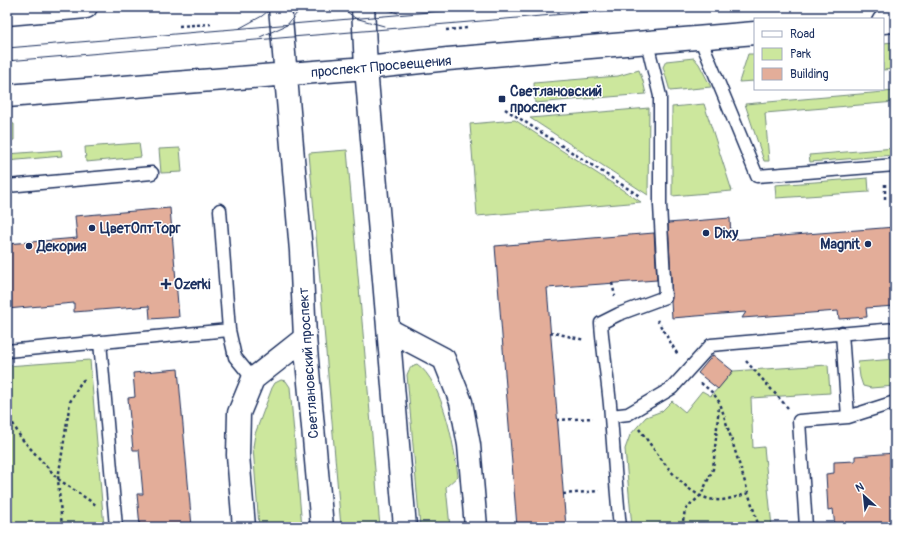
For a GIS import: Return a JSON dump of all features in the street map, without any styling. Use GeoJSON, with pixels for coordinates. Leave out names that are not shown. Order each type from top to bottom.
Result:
{"type":"FeatureCollection","features":[{"type":"Feature","properties":{"kind":"main road"},"geometry":{"type":"LineString","coordinates":[[7,14],[86,7]]}},
{"type":"Feature","properties":{"kind":"main road","name":"Светлановский проспект"},"geometry":{"type":"LineString","coordinates":[[280,7],[300,251],[305,338],[322,527]]}},
{"type":"Feature","properties":{"kind":"main road"},"geometry":{"type":"LineString","coordinates":[[363,7],[366,68],[405,527]]}},
{"type":"Feature","properties":{"kind":"main road"},"geometry":{"type":"LineString","coordinates":[[884,22],[895,21]]}},
{"type":"Feature","properties":{"kind":"main road","name":"проспект Просвещения"},"geometry":{"type":"LineString","coordinates":[[7,96],[366,68],[754,33]]}},
{"type":"Feature","properties":{"kind":"main road"},"geometry":{"type":"LineString","coordinates":[[389,330],[444,359],[461,402],[469,445],[476,527]]}},
{"type":"Feature","properties":{"kind":"main road"},"geometry":{"type":"LineString","coordinates":[[244,527],[238,455],[239,413],[253,379],[305,338]]}},
{"type":"Feature","properties":{"kind":"lane"},"geometry":{"type":"LineString","coordinates":[[700,38],[757,176],[895,164]]}},
{"type":"Feature","properties":{"kind":"lane"},"geometry":{"type":"LineString","coordinates":[[620,527],[611,416],[602,345],[601,323],[619,314],[665,297],[660,205],[660,96],[647,43]]}},
{"type":"Feature","properties":{"kind":"lane"},"geometry":{"type":"LineString","coordinates":[[7,186],[152,173]]}},
{"type":"Feature","properties":{"kind":"lane"},"geometry":{"type":"LineString","coordinates":[[220,210],[229,330],[235,357],[253,379]]}},
{"type":"Feature","properties":{"kind":"lane"},"geometry":{"type":"LineString","coordinates":[[611,416],[628,414],[672,388],[711,345],[895,329]]}},
{"type":"Feature","properties":{"kind":"lane"},"geometry":{"type":"LineString","coordinates":[[7,351],[229,330]]}},
{"type":"Feature","properties":{"kind":"lane"},"geometry":{"type":"LineString","coordinates":[[842,334],[848,417]]}},
{"type":"Feature","properties":{"kind":"lane"},"geometry":{"type":"LineString","coordinates":[[100,342],[116,522]]}},
{"type":"Feature","properties":{"kind":"lane"},"geometry":{"type":"LineString","coordinates":[[806,527],[799,421],[848,417],[895,402]]}},
{"type":"Feature","properties":{"kind":"path"},"geometry":{"type":"LineString","coordinates":[[179,26],[210,24]]}},
{"type":"Feature","properties":{"kind":"path"},"geometry":{"type":"LineString","coordinates":[[446,30],[468,28]]}},
{"type":"Feature","properties":{"kind":"path"},"geometry":{"type":"LineString","coordinates":[[505,109],[647,201]]}},
{"type":"Feature","properties":{"kind":"path"},"geometry":{"type":"LineString","coordinates":[[647,304],[688,372],[713,393],[720,403],[759,527]]}},
{"type":"Feature","properties":{"kind":"path"},"geometry":{"type":"LineString","coordinates":[[550,332],[602,345]]}},
{"type":"Feature","properties":{"kind":"path"},"geometry":{"type":"LineString","coordinates":[[732,344],[799,421]]}},
{"type":"Feature","properties":{"kind":"path"},"geometry":{"type":"LineString","coordinates":[[62,527],[58,479],[70,402],[81,382],[102,366]]}},
{"type":"Feature","properties":{"kind":"path"},"geometry":{"type":"LineString","coordinates":[[682,527],[685,510],[701,495],[713,469],[720,403]]}},
{"type":"Feature","properties":{"kind":"path"},"geometry":{"type":"LineString","coordinates":[[7,413],[21,438],[58,479],[116,522]]}},
{"type":"Feature","properties":{"kind":"path"},"geometry":{"type":"LineString","coordinates":[[628,414],[675,476],[690,489],[714,500],[726,500],[749,493]]}},
{"type":"Feature","properties":{"kind":"path"},"geometry":{"type":"LineString","coordinates":[[557,420],[611,416]]}},
{"type":"Feature","properties":{"kind":"path"},"geometry":{"type":"LineString","coordinates":[[563,494],[616,489]]}},
{"type":"Feature","properties":{"kind":"green space"},"geometry":{"type":"Polygon","coordinates":[[[895,42],[895,69],[884,70],[884,43],[895,42]]]}},
{"type":"Feature","properties":{"kind":"green space"},"geometry":{"type":"Polygon","coordinates":[[[748,54],[754,54],[754,81],[739,82],[748,54]]]}},
{"type":"Feature","properties":{"kind":"green space"},"geometry":{"type":"Polygon","coordinates":[[[694,58],[699,64],[711,87],[670,91],[663,67],[666,61],[694,58]]]}},
{"type":"Feature","properties":{"kind":"green space"},"geometry":{"type":"Polygon","coordinates":[[[639,70],[646,94],[535,103],[534,83],[618,76],[639,70]]]}},
{"type":"Feature","properties":{"kind":"green space"},"geometry":{"type":"Polygon","coordinates":[[[895,91],[895,102],[765,113],[769,161],[764,161],[745,104],[895,91]]]}},
{"type":"Feature","properties":{"kind":"green space"},"geometry":{"type":"Polygon","coordinates":[[[704,104],[732,191],[672,196],[672,107],[704,104]]]}},
{"type":"Feature","properties":{"kind":"green space"},"geometry":{"type":"Polygon","coordinates":[[[649,108],[648,195],[530,118],[649,108]]]}},
{"type":"Feature","properties":{"kind":"green space"},"geometry":{"type":"Polygon","coordinates":[[[515,120],[641,202],[477,216],[470,124],[515,120]]]}},
{"type":"Feature","properties":{"kind":"green space"},"geometry":{"type":"Polygon","coordinates":[[[7,123],[14,124],[14,140],[7,141],[7,123]]]}},
{"type":"Feature","properties":{"kind":"green space"},"geometry":{"type":"Polygon","coordinates":[[[139,143],[141,157],[86,162],[85,147],[139,143]]]}},
{"type":"Feature","properties":{"kind":"green space"},"geometry":{"type":"Polygon","coordinates":[[[180,148],[182,172],[161,173],[159,149],[180,148]]]}},
{"type":"Feature","properties":{"kind":"green space"},"geometry":{"type":"Polygon","coordinates":[[[895,148],[895,155],[810,162],[809,155],[895,148]]]}},
{"type":"Feature","properties":{"kind":"green space"},"geometry":{"type":"Polygon","coordinates":[[[61,150],[62,156],[7,161],[7,154],[61,150]]]}},
{"type":"Feature","properties":{"kind":"green space"},"geometry":{"type":"Polygon","coordinates":[[[347,150],[380,527],[341,527],[309,153],[347,150]]]}},
{"type":"Feature","properties":{"kind":"green space"},"geometry":{"type":"Polygon","coordinates":[[[868,178],[869,192],[776,198],[775,185],[868,178]]]}},
{"type":"Feature","properties":{"kind":"green space"},"geometry":{"type":"Polygon","coordinates":[[[895,359],[895,386],[871,388],[863,386],[858,362],[895,359]]]}},
{"type":"Feature","properties":{"kind":"green space"},"geometry":{"type":"Polygon","coordinates":[[[90,360],[104,527],[7,527],[7,366],[90,360]]]}},
{"type":"Feature","properties":{"kind":"green space"},"geometry":{"type":"Polygon","coordinates":[[[417,364],[426,373],[434,385],[446,416],[454,448],[458,476],[446,487],[450,527],[420,527],[407,375],[410,368],[417,364]]]}},
{"type":"Feature","properties":{"kind":"green space"},"geometry":{"type":"Polygon","coordinates":[[[828,365],[830,393],[751,398],[753,448],[764,447],[772,527],[632,527],[625,449],[630,435],[646,417],[662,411],[672,401],[685,412],[702,391],[711,396],[733,371],[828,365]]]}},
{"type":"Feature","properties":{"kind":"green space"},"geometry":{"type":"Polygon","coordinates":[[[281,380],[286,381],[290,387],[302,527],[259,527],[253,447],[255,434],[272,388],[275,383],[281,380]]]}},
{"type":"Feature","properties":{"kind":"building"},"geometry":{"type":"Polygon","coordinates":[[[170,208],[179,317],[150,319],[149,306],[74,312],[74,303],[7,309],[7,244],[77,238],[75,216],[170,208]]]}},
{"type":"Feature","properties":{"kind":"building"},"geometry":{"type":"Polygon","coordinates":[[[730,218],[731,240],[895,227],[895,306],[866,308],[867,317],[839,319],[838,311],[742,318],[746,312],[672,318],[668,223],[730,218]]]}},
{"type":"Feature","properties":{"kind":"building"},"geometry":{"type":"Polygon","coordinates":[[[654,233],[657,280],[547,288],[566,527],[517,527],[495,246],[654,233]]]}},
{"type":"Feature","properties":{"kind":"building"},"geometry":{"type":"Polygon","coordinates":[[[713,355],[733,371],[718,389],[698,373],[713,355]]]}},
{"type":"Feature","properties":{"kind":"building"},"geometry":{"type":"Polygon","coordinates":[[[178,369],[192,527],[140,527],[137,494],[143,494],[139,450],[133,450],[128,398],[135,397],[133,373],[178,369]]]}},
{"type":"Feature","properties":{"kind":"building"},"geometry":{"type":"Polygon","coordinates":[[[895,453],[895,477],[890,477],[894,522],[888,522],[888,527],[835,527],[833,509],[828,510],[826,474],[834,473],[834,462],[855,461],[855,456],[895,453]]]}},
{"type":"Feature","properties":{"kind":"tram line"},"geometry":{"type":"LineString","coordinates":[[240,28],[262,16],[273,7]]}},
{"type":"Feature","properties":{"kind":"tram line"},"geometry":{"type":"LineString","coordinates":[[260,37],[287,25],[302,7]]}},
{"type":"Feature","properties":{"kind":"tram line"},"geometry":{"type":"LineString","coordinates":[[341,7],[355,18],[384,26]]}},
{"type":"Feature","properties":{"kind":"tram line"},"geometry":{"type":"LineString","coordinates":[[380,7],[398,13]]}},
{"type":"Feature","properties":{"kind":"tram line"},"geometry":{"type":"LineString","coordinates":[[7,48],[487,7]]}},
{"type":"Feature","properties":{"kind":"tram line"},"geometry":{"type":"LineString","coordinates":[[7,61],[648,7]]}},
{"type":"Feature","properties":{"kind":"place","name":"Светлановский проспект"},"geometry":{"type":"Point","coordinates":[502,99]}},
{"type":"Feature","properties":{"kind":"place","name":"ЦветОптТорг"},"geometry":{"type":"Point","coordinates":[92,228]}},
{"type":"Feature","properties":{"kind":"place","name":"Dixy"},"geometry":{"type":"Point","coordinates":[706,233]}},
{"type":"Feature","properties":{"kind":"place","name":"Magnit"},"geometry":{"type":"Point","coordinates":[868,244]}},
{"type":"Feature","properties":{"kind":"place","name":"Декория"},"geometry":{"type":"Point","coordinates":[29,246]}},
{"type":"Feature","properties":{"kind":"place","name":"Ozerki"},"geometry":{"type":"Point","coordinates":[166,284]}}]}
